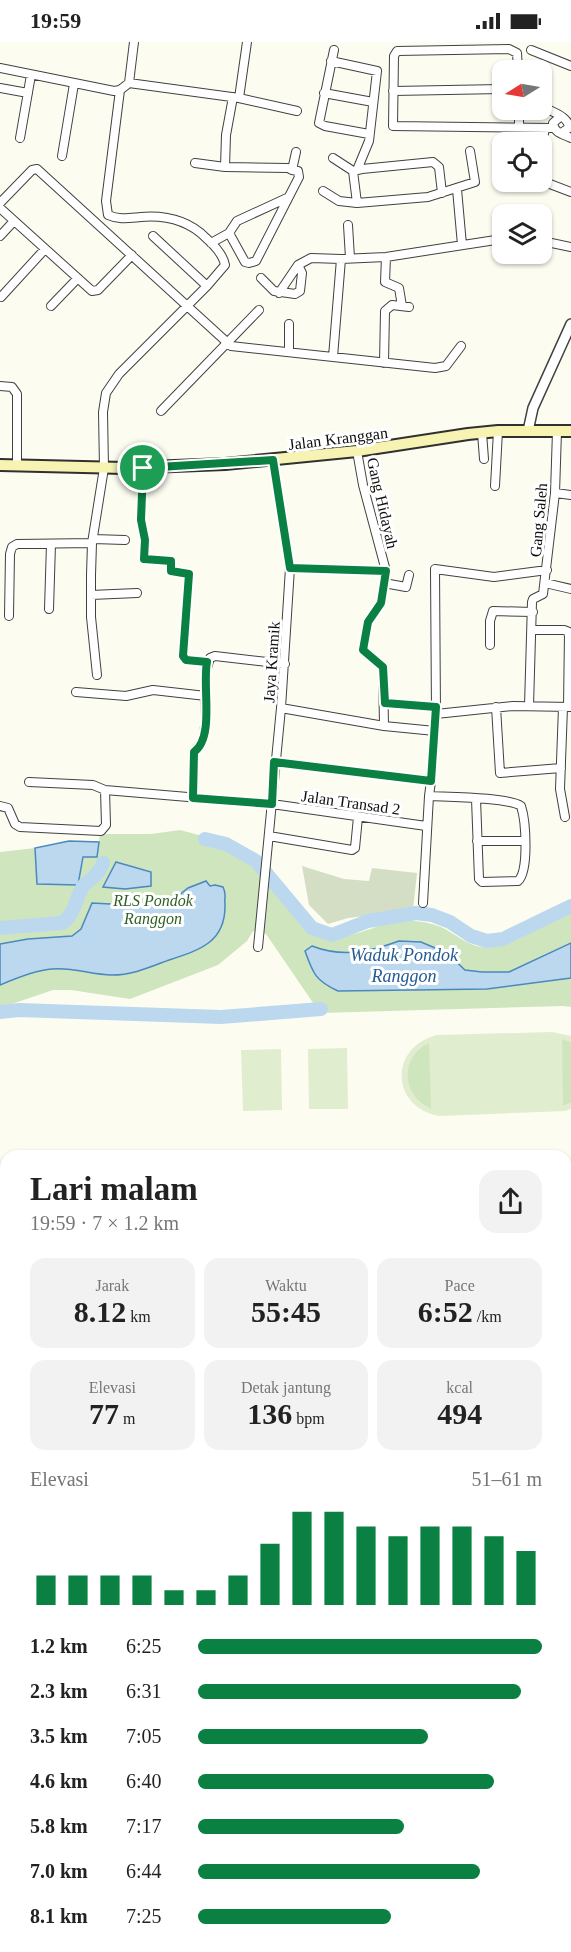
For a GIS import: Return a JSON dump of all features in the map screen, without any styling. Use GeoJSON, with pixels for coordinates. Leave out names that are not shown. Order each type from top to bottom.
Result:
{"type":"FeatureCollection","features":[{"type":"Feature","properties":{"kind":"main road","name":"Jalan Kranggan"},"geometry":{"type":"LineString","coordinates":[[0,465],[143,468],[273,460],[357,451],[498,431],[571,431]]}},
{"type":"Feature","properties":{"kind":"street"},"geometry":{"type":"LineString","coordinates":[[97,675],[91,595],[93,541],[104,468],[103,412],[106,393],[118,374],[207,286],[225,265],[223,258],[211,243],[193,227],[173,219],[142,217],[128,219],[108,215],[106,201],[120,90],[129,83],[134,42]]}},
{"type":"Feature","properties":{"kind":"street"},"geometry":{"type":"LineString","coordinates":[[225,167],[226,135],[236,98],[246,42]]}},
{"type":"Feature","properties":{"kind":"street"},"geometry":{"type":"LineString","coordinates":[[516,60],[515,50],[460,46],[397,51],[394,56],[392,123],[396,128],[519,127],[553,130],[569,128],[569,122],[552,112]]}},
{"type":"Feature","properties":{"kind":"street"},"geometry":{"type":"LineString","coordinates":[[334,50],[319,123],[369,134]]}},
{"type":"Feature","properties":{"kind":"street"},"geometry":{"type":"LineString","coordinates":[[531,50],[571,66]]}},
{"type":"Feature","properties":{"kind":"street"},"geometry":{"type":"LineString","coordinates":[[331,61],[376,71],[366,153],[355,171],[357,203]]}},
{"type":"Feature","properties":{"kind":"street"},"geometry":{"type":"LineString","coordinates":[[0,68],[74,84],[120,90]]}},
{"type":"Feature","properties":{"kind":"street"},"geometry":{"type":"LineString","coordinates":[[20,138],[32,75]]}},
{"type":"Feature","properties":{"kind":"street"},"geometry":{"type":"LineString","coordinates":[[129,83],[236,98],[297,111]]}},
{"type":"Feature","properties":{"kind":"street"},"geometry":{"type":"LineString","coordinates":[[62,156],[74,84]]}},
{"type":"Feature","properties":{"kind":"street"},"geometry":{"type":"LineString","coordinates":[[0,88],[28,93]]}},
{"type":"Feature","properties":{"kind":"street"},"geometry":{"type":"LineString","coordinates":[[393,91],[492,89]]}},
{"type":"Feature","properties":{"kind":"street"},"geometry":{"type":"LineString","coordinates":[[324,93],[373,102]]}},
{"type":"Feature","properties":{"kind":"street"},"geometry":{"type":"LineString","coordinates":[[553,130],[553,123],[560,117]]}},
{"type":"Feature","properties":{"kind":"street"},"geometry":{"type":"LineString","coordinates":[[519,120],[519,127]]}},
{"type":"Feature","properties":{"kind":"street"},"geometry":{"type":"LineString","coordinates":[[553,130],[571,138]]}},
{"type":"Feature","properties":{"kind":"street"},"geometry":{"type":"LineString","coordinates":[[323,191],[339,201],[357,203],[428,197],[457,189],[476,180],[470,151]]}},
{"type":"Feature","properties":{"kind":"street"},"geometry":{"type":"LineString","coordinates":[[292,170],[296,152]]}},
{"type":"Feature","properties":{"kind":"street"},"geometry":{"type":"LineString","coordinates":[[333,158],[355,171],[433,162],[439,166],[442,193]]}},
{"type":"Feature","properties":{"kind":"street"},"geometry":{"type":"LineString","coordinates":[[195,163],[225,167],[288,168],[300,174],[277,224],[256,261],[245,262],[229,233]]}},
{"type":"Feature","properties":{"kind":"street"},"geometry":{"type":"LineString","coordinates":[[0,203],[32,170],[37,169],[228,345],[238,348],[289,351],[435,368],[446,366],[461,346]]}},
{"type":"Feature","properties":{"kind":"street"},"geometry":{"type":"LineString","coordinates":[[552,185],[571,192]]}},
{"type":"Feature","properties":{"kind":"street"},"geometry":{"type":"LineString","coordinates":[[457,189],[462,245]]}},
{"type":"Feature","properties":{"kind":"street"},"geometry":{"type":"LineString","coordinates":[[211,243],[229,233],[237,221],[287,198]]}},
{"type":"Feature","properties":{"kind":"street"},"geometry":{"type":"LineString","coordinates":[[0,208],[77,279],[95,291],[132,255]]}},
{"type":"Feature","properties":{"kind":"street"},"geometry":{"type":"LineString","coordinates":[[0,236],[14,221]]}},
{"type":"Feature","properties":{"kind":"street"},"geometry":{"type":"LineString","coordinates":[[348,225],[350,258]]}},
{"type":"Feature","properties":{"kind":"street"},"geometry":{"type":"LineString","coordinates":[[153,236],[207,286]]}},
{"type":"Feature","properties":{"kind":"street"},"geometry":{"type":"LineString","coordinates":[[279,293],[298,266],[311,258],[386,257],[492,240]]}},
{"type":"Feature","properties":{"kind":"street"},"geometry":{"type":"LineString","coordinates":[[552,243],[571,247]]}},
{"type":"Feature","properties":{"kind":"street"},"geometry":{"type":"LineString","coordinates":[[1,297],[45,249]]}},
{"type":"Feature","properties":{"kind":"street"},"geometry":{"type":"LineString","coordinates":[[384,363],[385,311],[392,305],[405,307],[399,288],[385,282],[386,257]]}},
{"type":"Feature","properties":{"kind":"street"},"geometry":{"type":"LineString","coordinates":[[333,357],[341,259]]}},
{"type":"Feature","properties":{"kind":"street"},"geometry":{"type":"LineString","coordinates":[[261,278],[270,288],[279,293],[295,294],[300,291],[302,273],[298,266]]}},
{"type":"Feature","properties":{"kind":"street"},"geometry":{"type":"LineString","coordinates":[[51,306],[77,279]]}},
{"type":"Feature","properties":{"kind":"street"},"geometry":{"type":"LineString","coordinates":[[161,411],[228,345],[259,310]]}},
{"type":"Feature","properties":{"kind":"street"},"geometry":{"type":"LineString","coordinates":[[289,351],[290,324]]}},
{"type":"Feature","properties":{"kind":"street"},"geometry":{"type":"LineString","coordinates":[[528,431],[533,408],[571,324]]}},
{"type":"Feature","properties":{"kind":"street"},"geometry":{"type":"LineString","coordinates":[[0,386],[12,387],[17,394],[16,464]]}},
{"type":"Feature","properties":{"kind":"street"},"geometry":{"type":"LineString","coordinates":[[495,486],[498,431]]}},
{"type":"Feature","properties":{"kind":"street","name":"Gang Saleh"},"geometry":{"type":"LineString","coordinates":[[436,710],[435,569],[494,577],[547,570],[555,493],[557,431]]}},
{"type":"Feature","properties":{"kind":"street"},"geometry":{"type":"LineString","coordinates":[[482,433],[484,459]]}},
{"type":"Feature","properties":{"kind":"street","name":"Gang Hidayah"},"geometry":{"type":"LineString","coordinates":[[357,451],[363,485],[386,571],[381,603],[368,622],[363,650],[383,667],[384,726]]}},
{"type":"Feature","properties":{"kind":"street","name":"Jaya Kramik"},"geometry":{"type":"LineString","coordinates":[[258,947],[285,664],[290,568],[273,460]]}},
{"type":"Feature","properties":{"kind":"street"},"geometry":{"type":"LineString","coordinates":[[143,468],[141,520],[145,540],[144,559],[171,561],[171,571],[189,574],[183,656],[186,660],[207,662],[215,656],[285,664]]}},
{"type":"Feature","properties":{"kind":"street"},"geometry":{"type":"LineString","coordinates":[[555,493],[571,495]]}},
{"type":"Feature","properties":{"kind":"street"},"geometry":{"type":"LineString","coordinates":[[9,615],[10,549],[17,544],[124,540]]}},
{"type":"Feature","properties":{"kind":"street"},"geometry":{"type":"LineString","coordinates":[[49,609],[51,544]]}},
{"type":"Feature","properties":{"kind":"street"},"geometry":{"type":"LineString","coordinates":[[290,568],[386,571]]}},
{"type":"Feature","properties":{"kind":"street"},"geometry":{"type":"LineString","coordinates":[[529,706],[533,599],[543,594],[547,570]]}},
{"type":"Feature","properties":{"kind":"street"},"geometry":{"type":"LineString","coordinates":[[384,584],[406,587],[409,575]]}},
{"type":"Feature","properties":{"kind":"street"},"geometry":{"type":"LineString","coordinates":[[545,583],[571,589]]}},
{"type":"Feature","properties":{"kind":"street"},"geometry":{"type":"LineString","coordinates":[[91,595],[137,593]]}},
{"type":"Feature","properties":{"kind":"street"},"geometry":{"type":"LineString","coordinates":[[490,645],[490,621],[493,611],[533,612]]}},
{"type":"Feature","properties":{"kind":"street"},"geometry":{"type":"LineString","coordinates":[[533,630],[569,632],[567,756],[561,768],[560,789],[565,817]]}},
{"type":"Feature","properties":{"kind":"street"},"geometry":{"type":"LineString","coordinates":[[193,798],[194,752],[203,741],[206,719],[207,662]]}},
{"type":"Feature","properties":{"kind":"street"},"geometry":{"type":"LineString","coordinates":[[76,692],[126,696],[153,690],[206,696]]}},
{"type":"Feature","properties":{"kind":"street"},"geometry":{"type":"LineString","coordinates":[[385,703],[436,710],[529,706],[568,707]]}},
{"type":"Feature","properties":{"kind":"street"},"geometry":{"type":"LineString","coordinates":[[496,707],[500,773],[561,768]]}},
{"type":"Feature","properties":{"kind":"street"},"geometry":{"type":"LineString","coordinates":[[281,708],[384,726],[435,731]]}},
{"type":"Feature","properties":{"kind":"street"},"geometry":{"type":"LineString","coordinates":[[423,903],[426,826],[436,710]]}},
{"type":"Feature","properties":{"kind":"street"},"geometry":{"type":"LineString","coordinates":[[274,762],[431,781]]}},
{"type":"Feature","properties":{"kind":"street","name":"Jalan Transad 2"},"geometry":{"type":"LineString","coordinates":[[29,782],[93,785],[105,789],[272,804],[426,826]]}},
{"type":"Feature","properties":{"kind":"street"},"geometry":{"type":"LineString","coordinates":[[0,806],[9,808],[15,824],[20,827],[101,831],[106,825],[105,789]]}},
{"type":"Feature","properties":{"kind":"street"},"geometry":{"type":"LineString","coordinates":[[429,796],[476,799],[519,804],[522,809],[524,841],[524,872],[520,879],[482,882],[479,879],[476,799]]}},
{"type":"Feature","properties":{"kind":"street"},"geometry":{"type":"LineString","coordinates":[[268,836],[352,850],[355,848],[358,817]]}},
{"type":"Feature","properties":{"kind":"street"},"geometry":{"type":"LineString","coordinates":[[477,841],[524,841]]}},
{"type":"Feature","properties":{"kind":"green space","name":"RLS Pondok Ranggon"},"geometry":{"type":"Polygon","coordinates":[[[180,830],[206,837],[205,844],[230,849],[253,863],[312,932],[324,936],[347,936],[393,922],[413,921],[441,927],[466,942],[478,946],[494,947],[524,936],[571,907],[571,1007],[320,1013],[266,934],[253,931],[247,941],[218,965],[130,999],[71,990],[53,990],[0,1008],[0,852],[35,848],[37,884],[78,885],[84,857],[97,856],[100,834],[151,834],[180,830]]]}},
{"type":"Feature","properties":{"kind":"green space"},"geometry":{"type":"Polygon","coordinates":[[[302,866],[344,879],[369,881],[372,868],[417,873],[413,910],[348,918],[328,924],[309,905],[302,866]]]}},
{"type":"Feature","properties":{"kind":"green space"},"geometry":{"type":"Polygon","coordinates":[[[552,1032],[571,1036],[571,1042],[562,1039],[563,1106],[571,1103],[571,1109],[439,1116],[423,1110],[411,1101],[404,1090],[402,1077],[404,1064],[410,1051],[421,1042],[437,1035],[552,1032]],[[429,1043],[412,1057],[407,1076],[414,1095],[431,1109],[429,1043]]]}},
{"type":"Feature","properties":{"kind":"green space"},"geometry":{"type":"Polygon","coordinates":[[[562,1038],[571,1042],[571,1103],[563,1106],[431,1109],[413,1095],[409,1086],[407,1076],[412,1057],[429,1042],[562,1038]]]}},
{"type":"Feature","properties":{"kind":"green space"},"geometry":{"type":"Polygon","coordinates":[[[347,1048],[348,1109],[309,1109],[308,1049],[347,1048]]]}},
{"type":"Feature","properties":{"kind":"green space"},"geometry":{"type":"Polygon","coordinates":[[[281,1049],[282,1110],[243,1111],[241,1050],[281,1049]]]}},
{"type":"Feature","properties":{"kind":"water"},"geometry":{"type":"Polygon","coordinates":[[[69,841],[99,842],[97,857],[83,857],[78,885],[37,884],[35,848],[69,841]]]}},
{"type":"Feature","properties":{"kind":"water"},"geometry":{"type":"Polygon","coordinates":[[[116,862],[151,872],[151,886],[125,889],[103,887],[116,862]]]}},
{"type":"Feature","properties":{"kind":"water"},"geometry":{"type":"Polygon","coordinates":[[[206,881],[210,886],[223,887],[224,917],[216,936],[201,948],[127,974],[104,975],[68,969],[52,969],[0,985],[0,944],[28,939],[72,936],[81,929],[92,903],[129,905],[169,899],[206,881]]]}},
{"type":"Feature","properties":{"kind":"water","name":"Waduk Pondok Ranggon"},"geometry":{"type":"Polygon","coordinates":[[[399,941],[421,942],[447,953],[465,970],[482,972],[509,972],[571,943],[571,978],[487,989],[338,991],[316,976],[305,951],[312,946],[334,952],[356,952],[399,941]]]}},
{"type":"Feature","properties":{"kind":"waterway"},"geometry":{"type":"LineString","coordinates":[[205,839],[226,844],[256,861],[312,928],[332,935],[368,921],[416,913],[432,915],[450,922],[471,936],[487,941],[503,939],[571,906]]}},
{"type":"Feature","properties":{"kind":"waterway"},"geometry":{"type":"LineString","coordinates":[[0,928],[62,923],[73,910],[84,885],[97,873],[103,863]]}},
{"type":"Feature","properties":{"kind":"waterway"},"geometry":{"type":"LineString","coordinates":[[0,1012],[19,1010],[221,1017],[321,1009]]}},
{"type":"Feature","properties":{"kind":"route"},"geometry":{"type":"LineString","coordinates":[[273,460],[290,568],[386,571],[381,603],[369,618],[363,650],[380,662],[383,667],[385,703],[436,707],[431,781],[274,762],[272,804],[193,798],[194,752],[202,744],[206,719],[207,662],[186,660],[183,656],[189,574],[171,571],[171,561],[144,559],[145,540],[141,520],[143,468],[273,460]]}}]}
